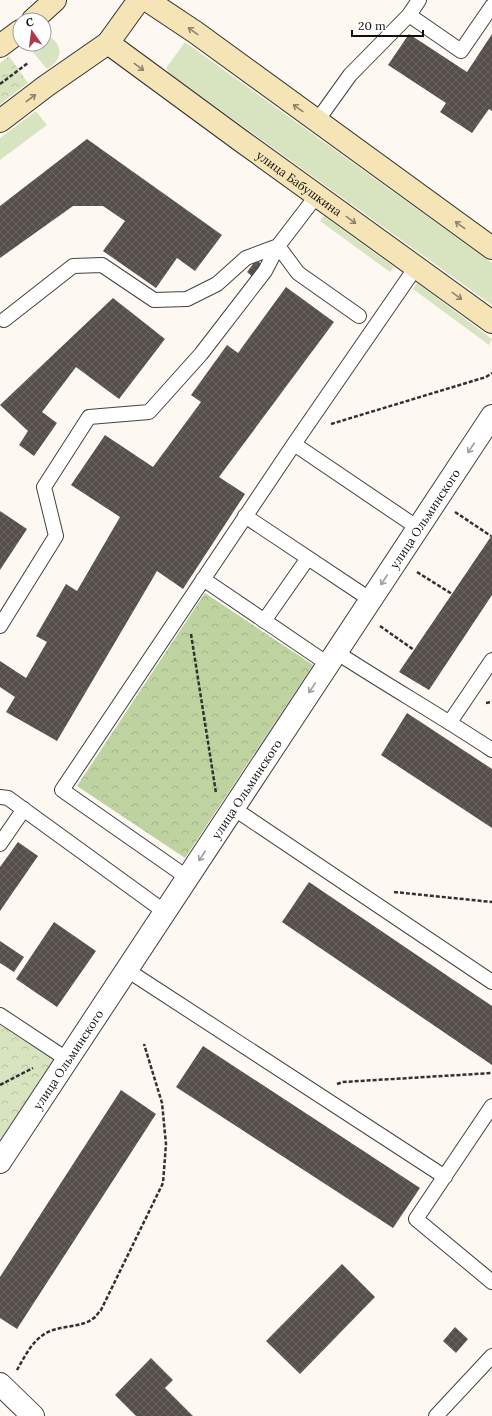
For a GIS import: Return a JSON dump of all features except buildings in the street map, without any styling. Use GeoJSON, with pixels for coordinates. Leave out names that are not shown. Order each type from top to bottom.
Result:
{"type":"FeatureCollection","features":[{"type":"Feature","properties":{"kind":"street"},"geometry":{"type":"LineString","coordinates":[[42,12],[55,0]]}},
{"type":"Feature","properties":{"kind":"street"},"geometry":{"type":"LineString","coordinates":[[0,121],[46,86],[108,44],[139,0]]}},
{"type":"Feature","properties":{"kind":"street"},"geometry":{"type":"LineString","coordinates":[[147,0],[185,25],[492,248]]}},
{"type":"Feature","properties":{"kind":"street"},"geometry":{"type":"LineString","coordinates":[[0,46],[12,37]]}},
{"type":"Feature","properties":{"kind":"street","name":"улица Бабушкина"},"geometry":{"type":"LineString","coordinates":[[108,44],[492,322]]}},
{"type":"Feature","properties":{"kind":"street","name":"улица Ольминского"},"geometry":{"type":"LineString","coordinates":[[0,1162],[492,416]]}},
{"type":"Feature","properties":{"kind":"street"},"geometry":{"type":"LineString","coordinates":[[7,1379],[33,1416]]}},
{"type":"Feature","properties":{"kind":"lane"},"geometry":{"type":"LineString","coordinates":[[317,121],[350,75],[409,15],[419,0]]}},
{"type":"Feature","properties":{"kind":"lane"},"geometry":{"type":"LineString","coordinates":[[409,15],[461,51],[492,6]]}},
{"type":"Feature","properties":{"kind":"lane"},"geometry":{"type":"LineString","coordinates":[[0,626],[56,536],[44,487],[89,417],[149,412],[201,354],[265,271],[278,246],[317,195]]}},
{"type":"Feature","properties":{"kind":"lane"},"geometry":{"type":"LineString","coordinates":[[278,246],[298,273],[359,316]]}},
{"type":"Feature","properties":{"kind":"lane"},"geometry":{"type":"LineString","coordinates":[[4,320],[73,266],[102,264],[154,300],[187,300],[217,284],[246,258],[278,246]]}},
{"type":"Feature","properties":{"kind":"lane"},"geometry":{"type":"LineString","coordinates":[[188,878],[62,790],[245,516],[416,267]]}},
{"type":"Feature","properties":{"kind":"lane"},"geometry":{"type":"LineString","coordinates":[[298,438],[418,528]]}},
{"type":"Feature","properties":{"kind":"lane"},"geometry":{"type":"LineString","coordinates":[[245,516],[308,558],[366,607]]}},
{"type":"Feature","properties":{"kind":"lane"},"geometry":{"type":"LineString","coordinates":[[264,620],[308,558]]}},
{"type":"Feature","properties":{"kind":"lane"},"geometry":{"type":"LineString","coordinates":[[203,579],[264,620],[332,658],[385,684],[450,722],[492,750]]}},
{"type":"Feature","properties":{"kind":"lane"},"geometry":{"type":"LineString","coordinates":[[450,722],[492,660]]}},
{"type":"Feature","properties":{"kind":"lane"},"geometry":{"type":"LineString","coordinates":[[0,797],[8,798],[24,809],[165,912]]}},
{"type":"Feature","properties":{"kind":"lane"},"geometry":{"type":"LineString","coordinates":[[233,808],[492,982]]}},
{"type":"Feature","properties":{"kind":"lane"},"geometry":{"type":"LineString","coordinates":[[0,844],[24,809]]}},
{"type":"Feature","properties":{"kind":"lane"},"geometry":{"type":"LineString","coordinates":[[127,970],[445,1177]]}},
{"type":"Feature","properties":{"kind":"lane"},"geometry":{"type":"LineString","coordinates":[[0,1015],[68,1060]]}},
{"type":"Feature","properties":{"kind":"lane"},"geometry":{"type":"LineString","coordinates":[[492,1106],[416,1219],[492,1282]]}},
{"type":"Feature","properties":{"kind":"lane"},"geometry":{"type":"LineString","coordinates":[[436,1416],[492,1356]]}},
{"type":"Feature","properties":{"kind":"path"},"geometry":{"type":"LineString","coordinates":[[0,84],[28,63]]}},
{"type":"Feature","properties":{"kind":"path"},"geometry":{"type":"LineString","coordinates":[[298,438],[486,377],[492,373]]}},
{"type":"Feature","properties":{"kind":"path"},"geometry":{"type":"LineString","coordinates":[[437,500],[491,536]]}},
{"type":"Feature","properties":{"kind":"path"},"geometry":{"type":"LineString","coordinates":[[397,560],[452,594]]}},
{"type":"Feature","properties":{"kind":"path"},"geometry":{"type":"LineString","coordinates":[[186,605],[217,798],[233,808]]}},
{"type":"Feature","properties":{"kind":"path"},"geometry":{"type":"LineString","coordinates":[[366,607],[414,650]]}},
{"type":"Feature","properties":{"kind":"path"},"geometry":{"type":"LineString","coordinates":[[369,900],[394,892],[492,902]]}},
{"type":"Feature","properties":{"kind":"path"},"geometry":{"type":"LineString","coordinates":[[7,1379],[32,1345],[43,1335],[58,1328],[84,1323],[95,1318],[101,1310],[163,1183],[166,1144],[162,1103],[144,1044]]}},
{"type":"Feature","properties":{"kind":"path"},"geometry":{"type":"LineString","coordinates":[[0,1085],[35,1067],[48,1047]]}},
{"type":"Feature","properties":{"kind":"path"},"geometry":{"type":"LineString","coordinates":[[318,1094],[343,1082],[492,1073]]}},
{"type":"Feature","properties":{"kind":"green space"},"geometry":{"type":"Polygon","coordinates":[[[52,38],[59,48],[59,56],[53,65],[47,69],[33,52],[52,52],[52,38]]]}},
{"type":"Feature","properties":{"kind":"green space"},"geometry":{"type":"Polygon","coordinates":[[[185,42],[492,263],[492,305],[170,74],[166,68],[185,42]]]}},
{"type":"Feature","properties":{"kind":"green space"},"geometry":{"type":"Polygon","coordinates":[[[9,56],[28,83],[0,104],[0,63],[9,56]]]}},
{"type":"Feature","properties":{"kind":"green space"},"geometry":{"type":"Polygon","coordinates":[[[36,111],[47,125],[0,160],[0,138],[36,111]]]}},
{"type":"Feature","properties":{"kind":"green space"},"geometry":{"type":"Polygon","coordinates":[[[324,216],[394,267],[390,272],[320,221],[324,216]]]}},
{"type":"Feature","properties":{"kind":"green space"},"geometry":{"type":"Polygon","coordinates":[[[417,283],[492,339],[489,345],[413,289],[417,283]]]}},
{"type":"Feature","properties":{"kind":"green space"},"geometry":{"type":"Polygon","coordinates":[[[205,593],[313,665],[185,858],[77,786],[205,593]]]}},
{"type":"Feature","properties":{"kind":"green space"},"geometry":{"type":"Polygon","coordinates":[[[0,1022],[50,1055],[53,1061],[53,1068],[0,1147],[0,1022]]]}}]}
